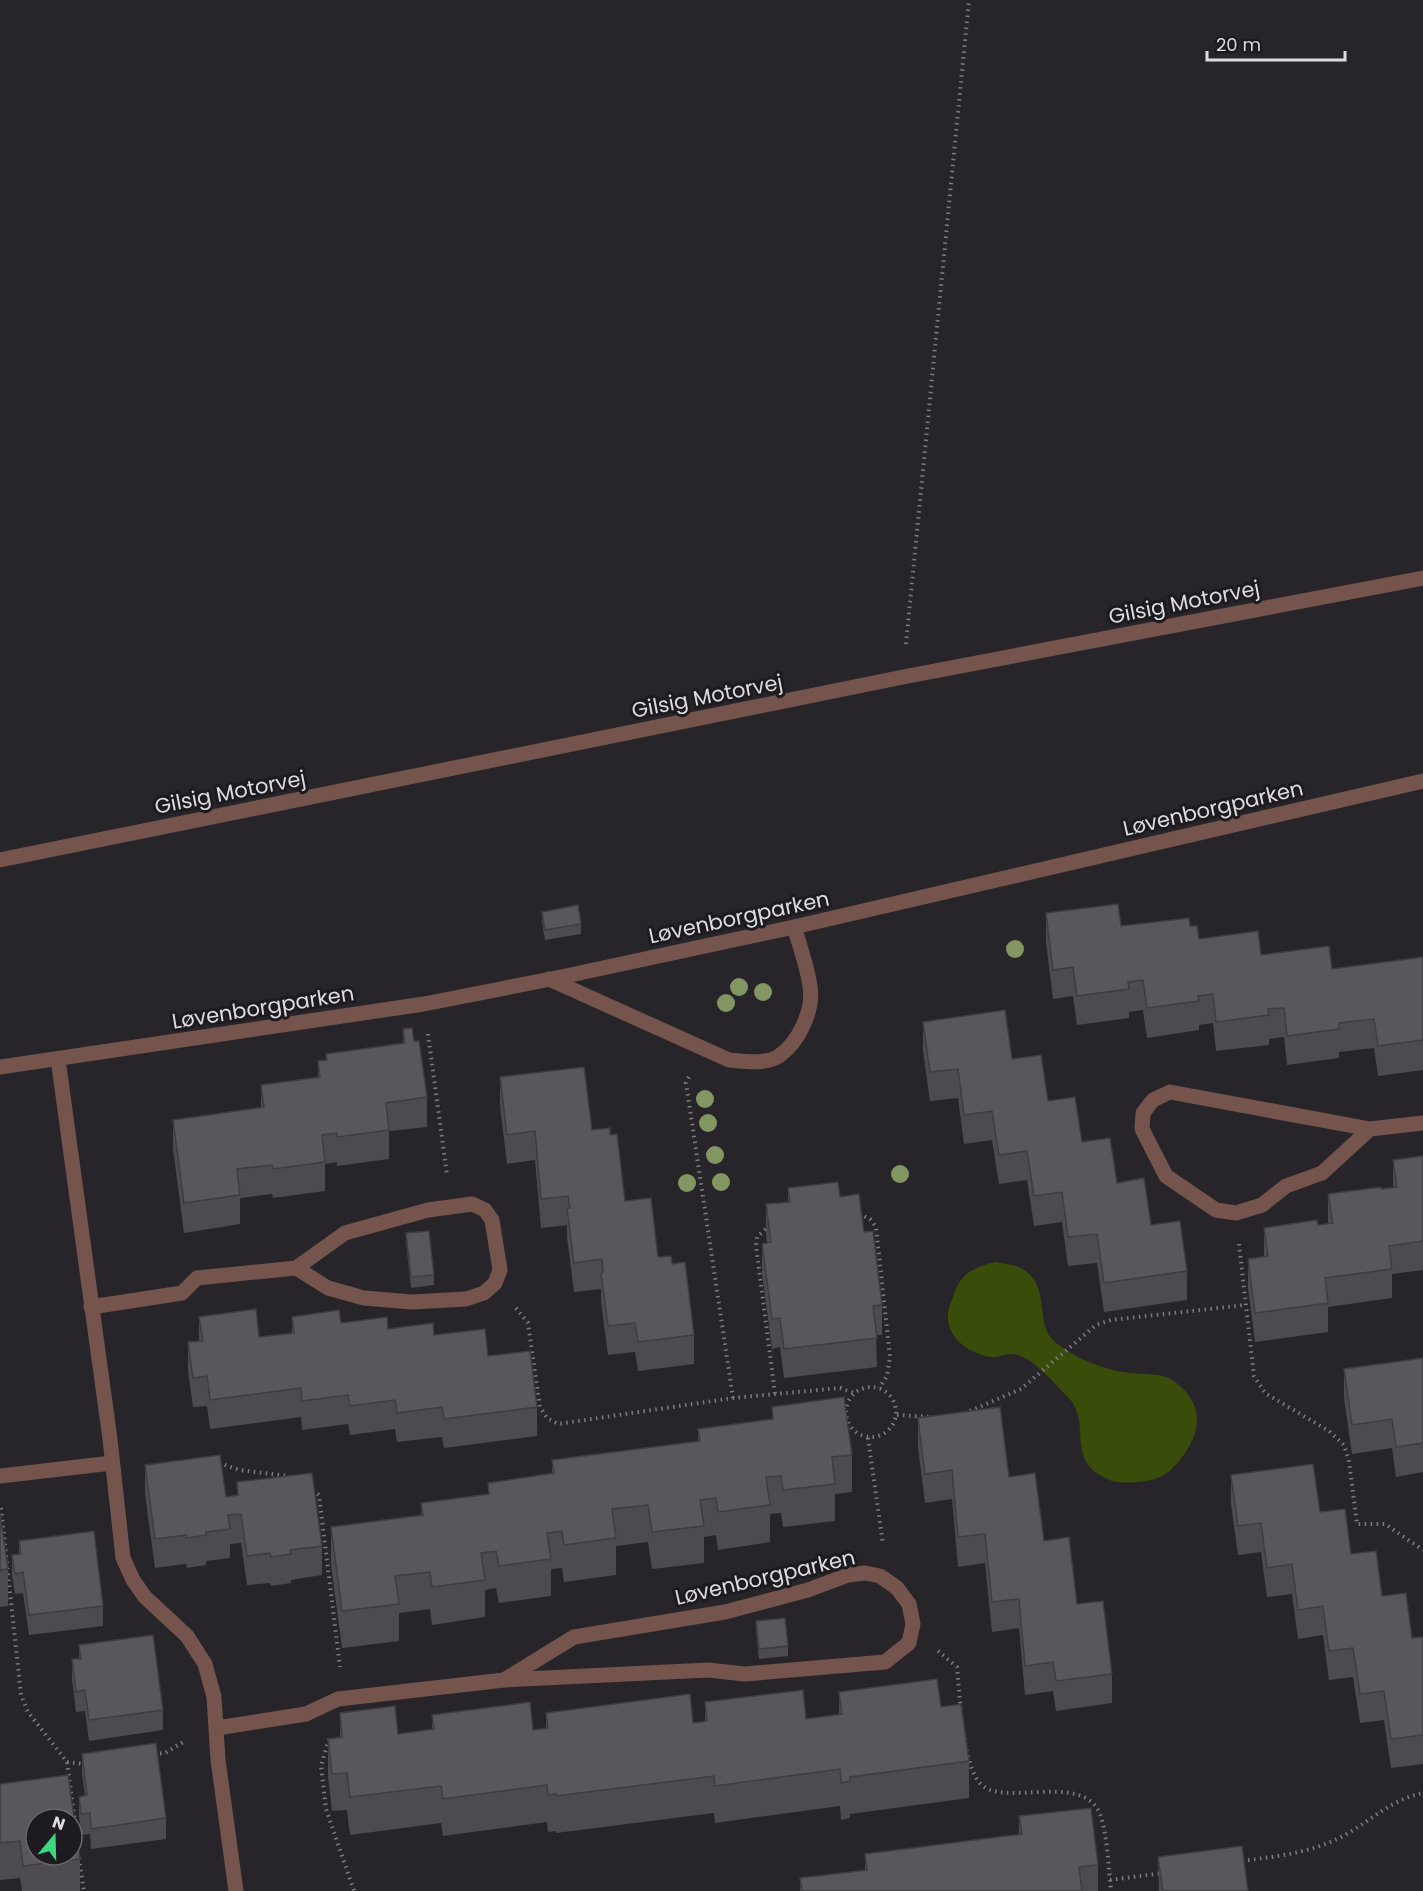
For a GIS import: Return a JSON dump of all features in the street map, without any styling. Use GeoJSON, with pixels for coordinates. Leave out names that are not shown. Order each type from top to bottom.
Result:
{"type":"FeatureCollection","features":[{"type":"Feature","properties":{"kind":"street","name":"Gilsig Motorvej"},"geometry":{"type":"LineString","coordinates":[[0,860],[903,677],[1423,578]]}},
{"type":"Feature","properties":{"kind":"street","name":"Løvenborgparken"},"geometry":{"type":"LineString","coordinates":[[0,1067],[424,1004],[549,979],[794,927],[1423,780]]}},
{"type":"Feature","properties":{"kind":"street"},"geometry":{"type":"LineString","coordinates":[[549,979],[729,1060],[755,1062],[778,1056],[796,1038],[808,1014],[811,988],[794,927]]}},
{"type":"Feature","properties":{"kind":"street"},"geometry":{"type":"LineString","coordinates":[[58,1059],[123,1558],[133,1580],[145,1597],[197,1648],[205,1664],[214,1697],[218,1760],[236,1891]]}},
{"type":"Feature","properties":{"kind":"street"},"geometry":{"type":"LineString","coordinates":[[1370,1129],[1322,1173],[1286,1186],[1262,1205],[1236,1213],[1216,1210],[1166,1176],[1142,1129],[1143,1113],[1153,1100],[1170,1092],[1370,1129],[1423,1122]]}},
{"type":"Feature","properties":{"kind":"street"},"geometry":{"type":"LineString","coordinates":[[91,1307],[182,1293],[196,1278],[296,1268],[345,1233],[451,1206],[472,1204],[485,1210],[492,1220],[500,1270],[495,1282],[484,1293],[466,1299],[412,1302],[364,1298],[328,1288],[296,1268]]}},
{"type":"Feature","properties":{"kind":"street"},"geometry":{"type":"LineString","coordinates":[[0,1476],[112,1463]]}},
{"type":"Feature","properties":{"kind":"street","name":"Løvenborgparken"},"geometry":{"type":"LineString","coordinates":[[217,1728],[306,1714],[338,1699],[504,1680],[708,1670],[745,1674],[885,1662],[909,1643],[913,1624],[909,1604],[897,1588],[880,1576],[865,1573],[848,1575],[808,1590],[725,1612],[574,1637],[504,1680]]}},
{"type":"Feature","properties":{"kind":"path"},"geometry":{"type":"LineString","coordinates":[[903,677],[969,0]]}},
{"type":"Feature","properties":{"kind":"path"},"geometry":{"type":"LineString","coordinates":[[424,1004],[451,1206]]}},
{"type":"Feature","properties":{"kind":"path"},"geometry":{"type":"LineString","coordinates":[[701,1048],[686,1083],[733,1398]]}},
{"type":"Feature","properties":{"kind":"path"},"geometry":{"type":"LineString","coordinates":[[849,1210],[870,1219],[876,1227],[890,1357],[887,1376],[879,1388]]}},
{"type":"Feature","properties":{"kind":"path"},"geometry":{"type":"LineString","coordinates":[[1236,1213],[1254,1376],[1265,1393],[1329,1431],[1344,1445],[1349,1461],[1357,1524],[1385,1524],[1423,1550]]}},
{"type":"Feature","properties":{"kind":"path"},"geometry":{"type":"LineString","coordinates":[[774,1222],[757,1237],[756,1246],[774,1394]]}},
{"type":"Feature","properties":{"kind":"path"},"geometry":{"type":"LineString","coordinates":[[495,1282],[528,1323],[540,1407],[547,1418],[558,1424],[733,1398],[840,1388],[854,1393]]}},
{"type":"Feature","properties":{"kind":"path"},"geometry":{"type":"LineString","coordinates":[[966,1413],[1020,1389],[1096,1325],[1111,1320],[1245,1305]]}},
{"type":"Feature","properties":{"kind":"path"},"geometry":{"type":"LineString","coordinates":[[870,1387],[879,1388],[893,1398],[897,1415],[895,1423],[884,1434],[868,1438],[854,1431],[846,1417],[848,1400],[854,1393],[870,1387]]}},
{"type":"Feature","properties":{"kind":"path"},"geometry":{"type":"LineString","coordinates":[[897,1415],[940,1417]]}},
{"type":"Feature","properties":{"kind":"path"},"geometry":{"type":"LineString","coordinates":[[868,1438],[883,1543],[880,1576]]}},
{"type":"Feature","properties":{"kind":"path"},"geometry":{"type":"LineString","coordinates":[[211,1461],[240,1470],[296,1480]]}},
{"type":"Feature","properties":{"kind":"path"},"geometry":{"type":"LineString","coordinates":[[305,1483],[319,1495],[341,1682],[321,1766],[326,1809],[352,1890]]}},
{"type":"Feature","properties":{"kind":"path"},"geometry":{"type":"LineString","coordinates":[[0,1499],[21,1695],[28,1712],[67,1762],[73,1807]]}},
{"type":"Feature","properties":{"kind":"path"},"geometry":{"type":"LineString","coordinates":[[909,1643],[942,1652],[957,1667],[970,1768],[981,1785],[997,1791],[1072,1793],[1091,1801],[1100,1815],[1111,1891]]}},
{"type":"Feature","properties":{"kind":"path"},"geometry":{"type":"LineString","coordinates":[[153,1755],[165,1753],[217,1728]]}},
{"type":"Feature","properties":{"kind":"path"},"geometry":{"type":"LineString","coordinates":[[67,1762],[83,1765],[95,1763]]}},
{"type":"Feature","properties":{"kind":"path"},"geometry":{"type":"LineString","coordinates":[[1237,1862],[1306,1852],[1346,1835],[1394,1802],[1423,1793]]}},
{"type":"Feature","properties":{"kind":"path"},"geometry":{"type":"LineString","coordinates":[[81,1867],[84,1891]]}},
{"type":"Feature","properties":{"kind":"path"},"geometry":{"type":"LineString","coordinates":[[1110,1880],[1168,1872]]}},
{"type":"Feature","properties":{"kind":"green space"},"geometry":{"type":"Polygon","coordinates":[[[995,1262],[1021,1268],[1031,1276],[1037,1285],[1049,1334],[1063,1348],[1091,1363],[1110,1369],[1164,1376],[1186,1391],[1193,1402],[1197,1425],[1188,1448],[1166,1474],[1153,1480],[1138,1482],[1116,1482],[1100,1475],[1084,1458],[1078,1416],[1074,1406],[1043,1371],[1028,1360],[1014,1354],[995,1357],[976,1353],[956,1338],[948,1323],[948,1314],[959,1282],[968,1273],[995,1262]]]}},
{"type":"Feature","properties":{"kind":"building"},"geometry":{"type":"Polygon","coordinates":[[[1118,904],[1121,926],[1189,918],[1190,926],[1197,926],[1199,939],[1258,931],[1261,955],[1329,946],[1332,969],[1423,957],[1423,1040],[1378,1046],[1374,1019],[1339,1023],[1339,1029],[1287,1036],[1284,1008],[1268,1009],[1269,1015],[1216,1022],[1213,994],[1198,996],[1199,1001],[1147,1008],[1143,980],[1128,982],[1129,989],[1077,996],[1073,967],[1053,970],[1046,913],[1118,904]]]}},
{"type":"Feature","properties":{"kind":"building"},"geometry":{"type":"Polygon","coordinates":[[[578,905],[581,924],[545,930],[542,912],[578,905]]]}},
{"type":"Feature","properties":{"kind":"building"},"geometry":{"type":"Polygon","coordinates":[[[1005,1010],[1012,1059],[1041,1055],[1048,1101],[1075,1097],[1082,1142],[1110,1138],[1117,1183],[1144,1178],[1151,1225],[1180,1221],[1187,1271],[1104,1283],[1097,1234],[1068,1237],[1062,1192],[1034,1196],[1027,1151],[999,1155],[992,1111],[964,1115],[958,1069],[930,1072],[923,1022],[1005,1010]]]}},
{"type":"Feature","properties":{"kind":"building"},"geometry":{"type":"Polygon","coordinates":[[[412,1028],[414,1041],[419,1041],[427,1097],[386,1103],[389,1130],[337,1137],[337,1133],[322,1135],[325,1162],[273,1169],[272,1165],[237,1169],[240,1195],[184,1203],[173,1120],[264,1107],[261,1085],[320,1077],[318,1061],[327,1060],[326,1054],[405,1043],[403,1029],[412,1028]]]}},
{"type":"Feature","properties":{"kind":"building"},"geometry":{"type":"Polygon","coordinates":[[[584,1067],[592,1130],[610,1128],[610,1135],[617,1134],[625,1201],[651,1198],[658,1257],[671,1256],[672,1264],[685,1262],[694,1335],[638,1342],[635,1323],[608,1326],[601,1273],[603,1272],[602,1259],[574,1263],[567,1208],[570,1208],[568,1196],[541,1199],[535,1131],[507,1135],[500,1077],[584,1067]]]}},
{"type":"Feature","properties":{"kind":"building"},"geometry":{"type":"Polygon","coordinates":[[[1423,1156],[1423,1241],[1389,1246],[1392,1269],[1325,1278],[1328,1303],[1255,1313],[1248,1259],[1268,1256],[1264,1228],[1317,1220],[1318,1225],[1333,1223],[1328,1194],[1397,1187],[1393,1160],[1423,1156]]]}},
{"type":"Feature","properties":{"kind":"building"},"geometry":{"type":"Polygon","coordinates":[[[838,1182],[840,1197],[859,1194],[864,1232],[873,1231],[882,1305],[873,1306],[877,1338],[784,1349],[780,1318],[772,1319],[762,1244],[771,1242],[766,1204],[790,1202],[788,1188],[838,1182]]]}},
{"type":"Feature","properties":{"kind":"building"},"geometry":{"type":"Polygon","coordinates":[[[429,1231],[434,1275],[411,1277],[406,1233],[429,1231]]]}},
{"type":"Feature","properties":{"kind":"building"},"geometry":{"type":"Polygon","coordinates":[[[256,1309],[259,1337],[294,1333],[292,1317],[339,1310],[341,1323],[387,1317],[388,1329],[433,1323],[434,1335],[485,1329],[488,1356],[530,1351],[537,1407],[444,1419],[442,1407],[397,1413],[395,1400],[350,1406],[348,1395],[302,1401],[301,1388],[210,1400],[207,1376],[193,1378],[188,1342],[203,1341],[199,1317],[256,1309]]]}},
{"type":"Feature","properties":{"kind":"building"},"geometry":{"type":"Polygon","coordinates":[[[1423,1358],[1423,1443],[1396,1447],[1392,1419],[1352,1425],[1344,1369],[1423,1358]]]}},
{"type":"Feature","properties":{"kind":"building"},"geometry":{"type":"Polygon","coordinates":[[[844,1397],[852,1455],[832,1457],[835,1484],[783,1490],[781,1476],[766,1477],[770,1505],[718,1512],[716,1498],[700,1500],[704,1526],[652,1532],[648,1505],[612,1509],[616,1538],[564,1545],[562,1531],[547,1533],[551,1559],[499,1566],[496,1551],[481,1553],[485,1580],[432,1587],[430,1572],[395,1576],[399,1604],[342,1611],[331,1527],[423,1515],[421,1503],[489,1494],[488,1483],[554,1473],[552,1460],[700,1441],[698,1429],[773,1419],[772,1407],[844,1397]]]}},
{"type":"Feature","properties":{"kind":"building"},"geometry":{"type":"Polygon","coordinates":[[[1000,1407],[1009,1477],[1035,1473],[1044,1541],[1069,1537],[1077,1604],[1103,1601],[1112,1674],[1056,1681],[1053,1662],[1025,1666],[1019,1599],[992,1602],[985,1534],[958,1537],[952,1470],[925,1474],[918,1418],[1000,1407]]]}},
{"type":"Feature","properties":{"kind":"building"},"geometry":{"type":"Polygon","coordinates":[[[220,1455],[226,1497],[238,1495],[237,1482],[312,1473],[322,1546],[290,1550],[291,1554],[271,1557],[270,1553],[247,1556],[241,1514],[228,1515],[230,1529],[206,1532],[206,1535],[187,1538],[186,1535],[155,1539],[145,1465],[220,1455]]]}},
{"type":"Feature","properties":{"kind":"building"},"geometry":{"type":"Polygon","coordinates":[[[1313,1464],[1320,1512],[1345,1509],[1351,1554],[1376,1551],[1382,1596],[1406,1593],[1412,1638],[1423,1637],[1423,1735],[1391,1739],[1384,1691],[1360,1694],[1353,1648],[1329,1651],[1323,1606],[1298,1610],[1292,1564],[1267,1568],[1261,1523],[1238,1526],[1231,1475],[1313,1464]]]}},
{"type":"Feature","properties":{"kind":"building"},"geometry":{"type":"Polygon","coordinates":[[[0,1513],[8,1569],[0,1570],[0,1513]]]}},
{"type":"Feature","properties":{"kind":"building"},"geometry":{"type":"Polygon","coordinates":[[[94,1531],[103,1606],[29,1615],[23,1572],[15,1574],[12,1555],[21,1554],[19,1541],[94,1531]]]}},
{"type":"Feature","properties":{"kind":"building"},"geometry":{"type":"Polygon","coordinates":[[[785,1618],[788,1646],[759,1649],[756,1621],[785,1618]]]}},
{"type":"Feature","properties":{"kind":"building"},"geometry":{"type":"Polygon","coordinates":[[[153,1635],[163,1710],[89,1720],[85,1690],[76,1692],[72,1659],[81,1659],[79,1645],[153,1635]]]}},
{"type":"Feature","properties":{"kind":"building"},"geometry":{"type":"Polygon","coordinates":[[[937,1679],[941,1707],[961,1704],[969,1761],[850,1777],[850,1781],[841,1783],[840,1769],[715,1786],[714,1776],[556,1796],[556,1794],[548,1795],[547,1785],[443,1799],[441,1786],[350,1797],[347,1773],[332,1774],[328,1739],[342,1737],[340,1713],[395,1706],[398,1734],[434,1729],[432,1715],[530,1702],[533,1730],[548,1728],[546,1713],[690,1694],[693,1723],[707,1721],[705,1702],[803,1690],[806,1719],[842,1714],[839,1692],[937,1679]]]}},
{"type":"Feature","properties":{"kind":"building"},"geometry":{"type":"Polygon","coordinates":[[[156,1743],[166,1818],[91,1829],[90,1813],[84,1814],[84,1807],[80,1807],[79,1797],[87,1795],[82,1754],[156,1743]]]}},
{"type":"Feature","properties":{"kind":"building"},"geometry":{"type":"Polygon","coordinates":[[[68,1775],[73,1807],[24,1807],[24,1866],[20,1841],[0,1843],[0,1784],[68,1775]]]}},
{"type":"Feature","properties":{"kind":"building"},"geometry":{"type":"Polygon","coordinates":[[[1091,1808],[1098,1865],[1079,1867],[1082,1891],[802,1891],[800,1878],[867,1870],[865,1854],[1022,1834],[1019,1816],[1091,1808]]]}},
{"type":"Feature","properties":{"kind":"building"},"geometry":{"type":"Polygon","coordinates":[[[1242,1846],[1248,1891],[1163,1891],[1158,1857],[1242,1846]]]}}]}
